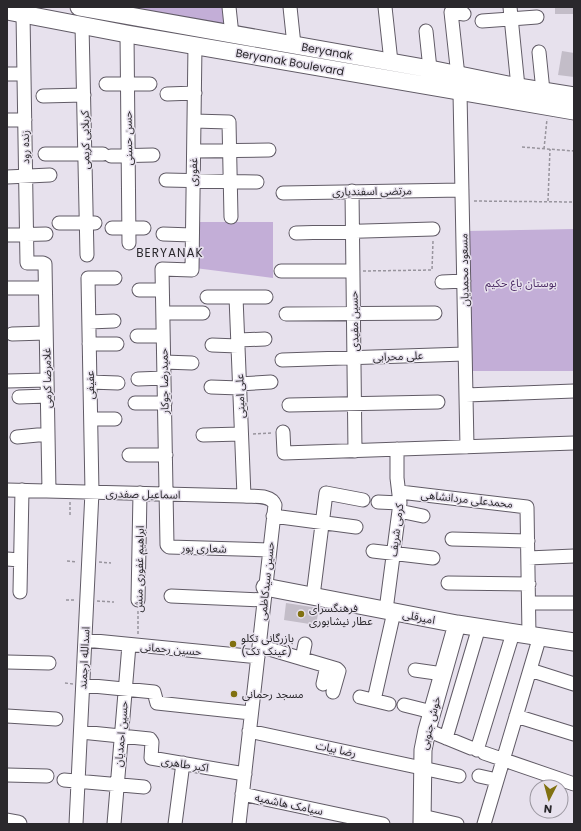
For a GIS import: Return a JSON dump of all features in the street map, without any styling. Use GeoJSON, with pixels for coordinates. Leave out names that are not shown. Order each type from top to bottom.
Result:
{"type":"FeatureCollection","features":[{"type":"Feature","properties":{"kind":"main road","name":"Beryanak"},"geometry":{"type":"LineString","coordinates":[[79,7],[114,10],[232,35],[430,69],[459,84],[518,87],[574,96]]}},
{"type":"Feature","properties":{"kind":"main road","name":"Beryanak Boulevard"},"geometry":{"type":"LineString","coordinates":[[15,12],[127,34],[388,80],[459,84],[548,107],[574,111]]}},
{"type":"Feature","properties":{"kind":"main road"},"geometry":{"type":"LineString","coordinates":[[388,80],[391,62]]}},
{"type":"Feature","properties":{"kind":"main road","name":"امیرقلی"},"geometry":{"type":"LineString","coordinates":[[265,593],[313,596],[479,628],[574,642]]}},
{"type":"Feature","properties":{"kind":"main road","name":"خوش جنوبی"},"geometry":{"type":"LineString","coordinates":[[422,820],[422,768],[427,730],[457,624]]}},
{"type":"Feature","properties":{"kind":"main road"},"geometry":{"type":"LineString","coordinates":[[7,822],[18,824]]}},
{"type":"Feature","properties":{"kind":"street"},"geometry":{"type":"LineString","coordinates":[[229,7],[232,35]]}},
{"type":"Feature","properties":{"kind":"street"},"geometry":{"type":"LineString","coordinates":[[290,7],[294,45]]}},
{"type":"Feature","properties":{"kind":"street"},"geometry":{"type":"LineString","coordinates":[[385,7],[391,62]]}},
{"type":"Feature","properties":{"kind":"street","name":"زنده رود"},"geometry":{"type":"LineString","coordinates":[[15,12],[24,74],[27,263],[45,264]]}},
{"type":"Feature","properties":{"kind":"street","name":"مسعود محمدیان"},"geometry":{"type":"LineString","coordinates":[[464,14],[451,12],[459,84],[467,447]]}},
{"type":"Feature","properties":{"kind":"street"},"geometry":{"type":"LineString","coordinates":[[482,21],[511,13],[537,17]]}},
{"type":"Feature","properties":{"kind":"street"},"geometry":{"type":"LineString","coordinates":[[511,13],[518,87]]}},
{"type":"Feature","properties":{"kind":"street","name":"کربلایی کریمی"},"geometry":{"type":"LineString","coordinates":[[82,25],[85,154],[91,223],[87,255]]}},
{"type":"Feature","properties":{"kind":"street"},"geometry":{"type":"LineString","coordinates":[[426,31],[430,69]]}},
{"type":"Feature","properties":{"kind":"street","name":"حسن حسنی"},"geometry":{"type":"LineString","coordinates":[[127,34],[129,243]]}},
{"type":"Feature","properties":{"kind":"street","name":"غفوری"},"geometry":{"type":"LineString","coordinates":[[162,269],[192,270],[195,45]]}},
{"type":"Feature","properties":{"kind":"street"},"geometry":{"type":"LineString","coordinates":[[539,52],[543,91]]}},
{"type":"Feature","properties":{"kind":"street"},"geometry":{"type":"LineString","coordinates":[[7,74],[24,74]]}},
{"type":"Feature","properties":{"kind":"street"},"geometry":{"type":"LineString","coordinates":[[106,84],[150,84]]}},
{"type":"Feature","properties":{"kind":"street"},"geometry":{"type":"LineString","coordinates":[[167,94],[195,93]]}},
{"type":"Feature","properties":{"kind":"street"},"geometry":{"type":"LineString","coordinates":[[43,96],[84,95]]}},
{"type":"Feature","properties":{"kind":"street"},"geometry":{"type":"LineString","coordinates":[[7,120],[25,120]]}},
{"type":"Feature","properties":{"kind":"street"},"geometry":{"type":"LineString","coordinates":[[194,121],[229,122],[231,217]]}},
{"type":"Feature","properties":{"kind":"street"},"geometry":{"type":"LineString","coordinates":[[194,151],[230,152],[269,150]]}},
{"type":"Feature","properties":{"kind":"street"},"geometry":{"type":"LineString","coordinates":[[45,154],[128,156],[153,155]]}},
{"type":"Feature","properties":{"kind":"street"},"geometry":{"type":"LineString","coordinates":[[7,177],[50,175]]}},
{"type":"Feature","properties":{"kind":"street"},"geometry":{"type":"LineString","coordinates":[[166,180],[257,182]]}},
{"type":"Feature","properties":{"kind":"street","name":"مرتضی اسفندیاری"},"geometry":{"type":"LineString","coordinates":[[283,193],[352,191],[462,195]]}},
{"type":"Feature","properties":{"kind":"street","name":"حسین مفیدی"},"geometry":{"type":"LineString","coordinates":[[352,191],[355,451]]}},
{"type":"Feature","properties":{"kind":"street"},"geometry":{"type":"LineString","coordinates":[[59,223],[91,223]]}},
{"type":"Feature","properties":{"kind":"street"},"geometry":{"type":"LineString","coordinates":[[112,228],[144,228]]}},
{"type":"Feature","properties":{"kind":"street"},"geometry":{"type":"LineString","coordinates":[[296,233],[433,229]]}},
{"type":"Feature","properties":{"kind":"street"},"geometry":{"type":"LineString","coordinates":[[7,235],[46,234]]}},
{"type":"Feature","properties":{"kind":"street"},"geometry":{"type":"LineString","coordinates":[[163,234],[192,235]]}},
{"type":"Feature","properties":{"kind":"street","name":"غلامرضا کرمی"},"geometry":{"type":"LineString","coordinates":[[45,264],[49,491]]}},
{"type":"Feature","properties":{"kind":"street","name":"حمیدرضا جوکار"},"geometry":{"type":"LineString","coordinates":[[162,269],[166,494]]}},
{"type":"Feature","properties":{"kind":"street"},"geometry":{"type":"LineString","coordinates":[[281,271],[353,271]]}},
{"type":"Feature","properties":{"kind":"street","name":"عفیفی"},"geometry":{"type":"LineString","coordinates":[[92,492],[88,278],[115,278]]}},
{"type":"Feature","properties":{"kind":"street"},"geometry":{"type":"LineString","coordinates":[[442,282],[464,281]]}},
{"type":"Feature","properties":{"kind":"street"},"geometry":{"type":"LineString","coordinates":[[7,288],[45,288]]}},
{"type":"Feature","properties":{"kind":"street"},"geometry":{"type":"LineString","coordinates":[[139,290],[162,290]]}},
{"type":"Feature","properties":{"kind":"street"},"geometry":{"type":"LineString","coordinates":[[207,297],[266,297]]}},
{"type":"Feature","properties":{"kind":"street","name":"علی امینی"},"geometry":{"type":"LineString","coordinates":[[236,297],[244,496]]}},
{"type":"Feature","properties":{"kind":"street"},"geometry":{"type":"LineString","coordinates":[[163,313],[203,313]]}},
{"type":"Feature","properties":{"kind":"street"},"geometry":{"type":"LineString","coordinates":[[286,314],[435,313]]}},
{"type":"Feature","properties":{"kind":"street"},"geometry":{"type":"LineString","coordinates":[[89,322],[114,321]]}},
{"type":"Feature","properties":{"kind":"street"},"geometry":{"type":"LineString","coordinates":[[12,334],[46,333]]}},
{"type":"Feature","properties":{"kind":"street"},"geometry":{"type":"LineString","coordinates":[[137,336],[163,336]]}},
{"type":"Feature","properties":{"kind":"street"},"geometry":{"type":"LineString","coordinates":[[212,345],[265,339]]}},
{"type":"Feature","properties":{"kind":"street"},"geometry":{"type":"LineString","coordinates":[[89,344],[117,344]]}},
{"type":"Feature","properties":{"kind":"street","name":"علی محرابی"},"geometry":{"type":"LineString","coordinates":[[282,360],[465,354]]}},
{"type":"Feature","properties":{"kind":"street"},"geometry":{"type":"LineString","coordinates":[[164,362],[192,363]]}},
{"type":"Feature","properties":{"kind":"street"},"geometry":{"type":"LineString","coordinates":[[138,379],[164,378]]}},
{"type":"Feature","properties":{"kind":"street"},"geometry":{"type":"LineString","coordinates":[[7,381],[47,380]]}},
{"type":"Feature","properties":{"kind":"street"},"geometry":{"type":"LineString","coordinates":[[90,382],[118,383]]}},
{"type":"Feature","properties":{"kind":"street"},"geometry":{"type":"LineString","coordinates":[[211,387],[240,386],[271,382]]}},
{"type":"Feature","properties":{"kind":"street"},"geometry":{"type":"LineString","coordinates":[[466,395],[574,391]]}},
{"type":"Feature","properties":{"kind":"street"},"geometry":{"type":"LineString","coordinates":[[19,397],[47,396]]}},
{"type":"Feature","properties":{"kind":"street"},"geometry":{"type":"LineString","coordinates":[[289,405],[438,402]]}},
{"type":"Feature","properties":{"kind":"street"},"geometry":{"type":"LineString","coordinates":[[135,403],[165,403]]}},
{"type":"Feature","properties":{"kind":"street"},"geometry":{"type":"LineString","coordinates":[[91,419],[115,419]]}},
{"type":"Feature","properties":{"kind":"street"},"geometry":{"type":"LineString","coordinates":[[283,432],[284,453],[574,443]]}},
{"type":"Feature","properties":{"kind":"street"},"geometry":{"type":"LineString","coordinates":[[17,437],[48,434]]}},
{"type":"Feature","properties":{"kind":"street"},"geometry":{"type":"LineString","coordinates":[[203,435],[242,434]]}},
{"type":"Feature","properties":{"kind":"street","name":"کرمی شریف"},"geometry":{"type":"LineString","coordinates":[[374,700],[390,611],[393,554],[400,502],[397,478],[397,449]]}},
{"type":"Feature","properties":{"kind":"street"},"geometry":{"type":"LineString","coordinates":[[129,455],[166,455]]}},
{"type":"Feature","properties":{"kind":"street","name":"اسماعیل صفدری"},"geometry":{"type":"LineString","coordinates":[[7,490],[268,497],[272,499],[274,510]]}},
{"type":"Feature","properties":{"kind":"street"},"geometry":{"type":"LineString","coordinates":[[22,490],[20,560],[23,584]]}},
{"type":"Feature","properties":{"kind":"street","name":"اسدالله ارجمند"},"geometry":{"type":"LineString","coordinates":[[76,824],[92,492]]}},
{"type":"Feature","properties":{"kind":"street","name":"ابراهیم غفوری منش"},"geometry":{"type":"LineString","coordinates":[[138,600],[140,493]]}},
{"type":"Feature","properties":{"kind":"street"},"geometry":{"type":"LineString","coordinates":[[313,596],[326,493],[363,500]]}},
{"type":"Feature","properties":{"kind":"street","name":"شعاری پور"},"geometry":{"type":"LineString","coordinates":[[166,494],[168,547],[269,550]]}},
{"type":"Feature","properties":{"kind":"street"},"geometry":{"type":"LineString","coordinates":[[378,502],[400,502],[423,516]]}},
{"type":"Feature","properties":{"kind":"street","name":"محمدعلی مردانشاهی"},"geometry":{"type":"LineString","coordinates":[[400,502],[524,505],[528,510],[529,603],[527,635]]}},
{"type":"Feature","properties":{"kind":"street"},"geometry":{"type":"LineString","coordinates":[[274,510],[323,523],[356,528]]}},
{"type":"Feature","properties":{"kind":"street","name":"حسین سیدکاظمی"},"geometry":{"type":"LineString","coordinates":[[239,824],[274,510]]}},
{"type":"Feature","properties":{"kind":"street"},"geometry":{"type":"LineString","coordinates":[[452,539],[528,541]]}},
{"type":"Feature","properties":{"kind":"street"},"geometry":{"type":"LineString","coordinates":[[373,551],[433,558]]}},
{"type":"Feature","properties":{"kind":"street"},"geometry":{"type":"LineString","coordinates":[[528,558],[574,556]]}},
{"type":"Feature","properties":{"kind":"street"},"geometry":{"type":"LineString","coordinates":[[7,559],[20,560]]}},
{"type":"Feature","properties":{"kind":"street"},"geometry":{"type":"LineString","coordinates":[[448,583],[529,584]]}},
{"type":"Feature","properties":{"kind":"street"},"geometry":{"type":"LineString","coordinates":[[171,596],[265,593]]}},
{"type":"Feature","properties":{"kind":"street"},"geometry":{"type":"LineString","coordinates":[[529,603],[574,603]]}},
{"type":"Feature","properties":{"kind":"street"},"geometry":{"type":"LineString","coordinates":[[446,738],[479,628]]}},
{"type":"Feature","properties":{"kind":"street"},"geometry":{"type":"LineString","coordinates":[[484,824],[530,670],[527,635]]}},
{"type":"Feature","properties":{"kind":"street"},"geometry":{"type":"LineString","coordinates":[[477,750],[527,635]]}},
{"type":"Feature","properties":{"kind":"street","name":"حسین رحمانی"},"geometry":{"type":"LineString","coordinates":[[85,640],[133,645],[258,652],[302,659],[337,669],[339,671],[328,688]]}},
{"type":"Feature","properties":{"kind":"street"},"geometry":{"type":"LineString","coordinates":[[302,659],[305,644]]}},
{"type":"Feature","properties":{"kind":"street","name":"حسین احمدیان"},"geometry":{"type":"LineString","coordinates":[[114,824],[125,690],[133,645]]}},
{"type":"Feature","properties":{"kind":"street"},"geometry":{"type":"LineString","coordinates":[[7,662],[49,663]]}},
{"type":"Feature","properties":{"kind":"street"},"geometry":{"type":"LineString","coordinates":[[415,670],[443,674]]}},
{"type":"Feature","properties":{"kind":"street"},"geometry":{"type":"LineString","coordinates":[[530,670],[574,684]]}},
{"type":"Feature","properties":{"kind":"street"},"geometry":{"type":"LineString","coordinates":[[83,685],[154,692],[157,703],[251,713]]}},
{"type":"Feature","properties":{"kind":"street"},"geometry":{"type":"LineString","coordinates":[[360,697],[389,704]]}},
{"type":"Feature","properties":{"kind":"street"},"geometry":{"type":"LineString","coordinates":[[404,705],[432,712]]}},
{"type":"Feature","properties":{"kind":"street"},"geometry":{"type":"LineString","coordinates":[[7,716],[56,719]]}},
{"type":"Feature","properties":{"kind":"street"},"geometry":{"type":"LineString","coordinates":[[516,716],[574,734]]}},
{"type":"Feature","properties":{"kind":"street"},"geometry":{"type":"LineString","coordinates":[[427,730],[502,760],[574,784]]}},
{"type":"Feature","properties":{"kind":"street","name":"رضا بیات"},"geometry":{"type":"LineString","coordinates":[[249,731],[459,776]]}},
{"type":"Feature","properties":{"kind":"street"},"geometry":{"type":"LineString","coordinates":[[80,732],[121,736]]}},
{"type":"Feature","properties":{"kind":"street","name":"اکبر طاهری"},"geometry":{"type":"LineString","coordinates":[[121,736],[150,739],[152,742],[151,758],[245,774]]}},
{"type":"Feature","properties":{"kind":"street"},"geometry":{"type":"LineString","coordinates":[[175,824],[183,763]]}},
{"type":"Feature","properties":{"kind":"street"},"geometry":{"type":"LineString","coordinates":[[7,775],[47,776]]}},
{"type":"Feature","properties":{"kind":"street"},"geometry":{"type":"LineString","coordinates":[[479,776],[497,780]]}},
{"type":"Feature","properties":{"kind":"street"},"geometry":{"type":"LineString","coordinates":[[64,780],[144,787]]}},
{"type":"Feature","properties":{"kind":"street","name":"سیامک هاشمیه"},"geometry":{"type":"LineString","coordinates":[[242,794],[383,824]]}},
{"type":"Feature","properties":{"kind":"street"},"geometry":{"type":"LineString","coordinates":[[422,820],[457,824]]}},
{"type":"Feature","properties":{"kind":"path"},"geometry":{"type":"LineString","coordinates":[[544,149],[548,107]]}},
{"type":"Feature","properties":{"kind":"path"},"geometry":{"type":"LineString","coordinates":[[522,147],[574,151]]}},
{"type":"Feature","properties":{"kind":"path"},"geometry":{"type":"LineString","coordinates":[[548,201],[550,149]]}},
{"type":"Feature","properties":{"kind":"path"},"geometry":{"type":"LineString","coordinates":[[462,195],[572,202]]}},
{"type":"Feature","properties":{"kind":"path"},"geometry":{"type":"LineString","coordinates":[[353,271],[432,270],[433,229]]}},
{"type":"Feature","properties":{"kind":"path"},"geometry":{"type":"LineString","coordinates":[[242,434],[283,432]]}},
{"type":"Feature","properties":{"kind":"path"},"geometry":{"type":"LineString","coordinates":[[70,492],[70,516]]}},
{"type":"Feature","properties":{"kind":"path","name":"ابراهیم غفوری منش"},"geometry":{"type":"LineString","coordinates":[[133,645],[138,600]]}},
{"type":"Feature","properties":{"kind":"path"},"geometry":{"type":"LineString","coordinates":[[87,601],[114,602]]}},
{"type":"Feature","properties":{"kind":"green space"},"geometry":{"type":"Polygon","coordinates":[[[139,7],[222,7],[224,25],[139,9],[139,7]]]}},
{"type":"Feature","properties":{"kind":"green space"},"geometry":{"type":"Polygon","coordinates":[[[196,222],[273,222],[273,278],[195,268],[196,222]]]}},
{"type":"Feature","properties":{"kind":"green space","name":"بوستان باغ حکیم"},"geometry":{"type":"Polygon","coordinates":[[[574,229],[574,371],[472,371],[466,231],[574,229]]]}},
{"type":"Feature","properties":{"kind":"building"},"geometry":{"type":"Polygon","coordinates":[[[555,7],[574,7],[574,14],[555,14],[555,7]]]}},
{"type":"Feature","properties":{"kind":"building"},"geometry":{"type":"Polygon","coordinates":[[[562,51],[574,53],[574,77],[558,75],[562,51]]]}},
{"type":"Feature","properties":{"kind":"building","name":"فرهنگسرای عطار نیشابوری"},"geometry":{"type":"Polygon","coordinates":[[[286,603],[319,608],[316,625],[284,620],[286,603]]]}},
{"type":"Feature","properties":{"kind":"place","name":"فرهنگسرای عطار نیشابوری"},"geometry":{"type":"Point","coordinates":[301,614]}},
{"type":"Feature","properties":{"kind":"place","name":"بازرگانی تکلو (عینک تک)"},"geometry":{"type":"Point","coordinates":[233,644]}},
{"type":"Feature","properties":{"kind":"place","name":"مسجد رحمانی"},"geometry":{"type":"Point","coordinates":[234,694]}},
{"type":"Feature","properties":{"kind":"district","name":"BERYANAK"},"geometry":{"type":"Point","coordinates":[170,253]}}]}
